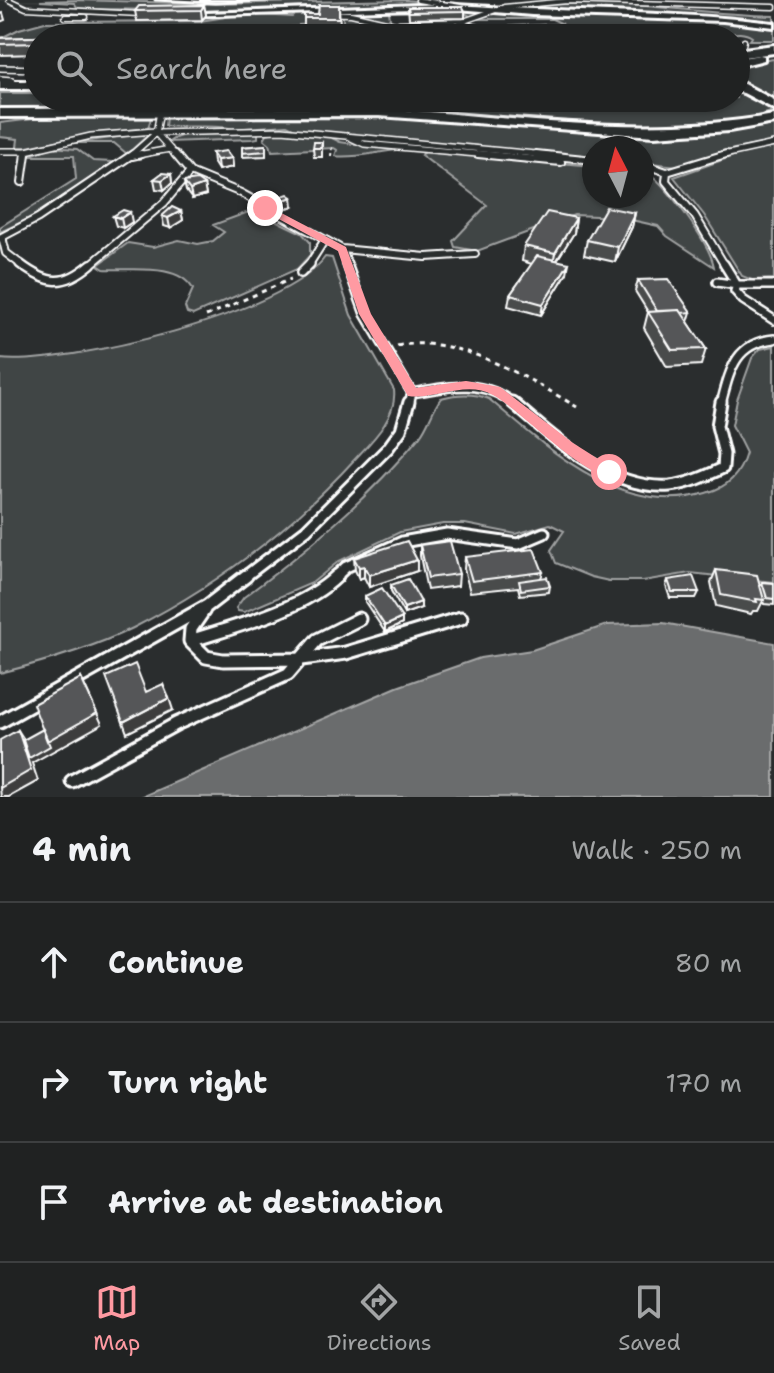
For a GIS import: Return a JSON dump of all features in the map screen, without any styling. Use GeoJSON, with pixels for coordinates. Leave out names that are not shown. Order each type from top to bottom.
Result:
{"type":"FeatureCollection","features":[{"type":"Feature","properties":{"kind":"main road"},"geometry":{"type":"LineString","coordinates":[[753,52],[774,48]]}},
{"type":"Feature","properties":{"kind":"main road"},"geometry":{"type":"LineString","coordinates":[[0,88],[24,86]]}},
{"type":"Feature","properties":{"kind":"main road"},"geometry":{"type":"LineString","coordinates":[[0,88],[24,88]]}},
{"type":"Feature","properties":{"kind":"main road"},"geometry":{"type":"LineString","coordinates":[[750,93],[774,105]]}},
{"type":"Feature","properties":{"kind":"main road"},"geometry":{"type":"LineString","coordinates":[[0,115],[379,112],[654,132],[729,127],[774,119]]}},
{"type":"Feature","properties":{"kind":"street"},"geometry":{"type":"LineString","coordinates":[[177,14],[392,6],[460,7],[495,11],[723,19],[774,25]]}},
{"type":"Feature","properties":{"kind":"lane"},"geometry":{"type":"LineString","coordinates":[[9,0],[26,8],[143,14],[65,17]]}},
{"type":"Feature","properties":{"kind":"lane"},"geometry":{"type":"LineString","coordinates":[[418,0],[460,7]]}},
{"type":"Feature","properties":{"kind":"lane"},"geometry":{"type":"LineString","coordinates":[[313,13],[351,14],[395,24],[456,22],[533,0]]}},
{"type":"Feature","properties":{"kind":"lane"},"geometry":{"type":"LineString","coordinates":[[504,7],[578,1],[774,7]]}},
{"type":"Feature","properties":{"kind":"lane"},"geometry":{"type":"LineString","coordinates":[[456,22],[464,24]]}},
{"type":"Feature","properties":{"kind":"lane"},"geometry":{"type":"LineString","coordinates":[[0,68],[24,69]]}},
{"type":"Feature","properties":{"kind":"lane"},"geometry":{"type":"LineString","coordinates":[[0,79],[14,81],[15,85]]}},
{"type":"Feature","properties":{"kind":"lane"},"geometry":{"type":"LineString","coordinates":[[160,112],[155,132],[131,156],[38,218],[1,238],[3,254],[37,277],[51,281],[74,278],[157,210],[190,172]]}},
{"type":"Feature","properties":{"kind":"lane"},"geometry":{"type":"LineString","coordinates":[[0,151],[26,151],[91,136],[271,130],[347,136],[364,144],[582,161]]}},
{"type":"Feature","properties":{"kind":"lane"},"geometry":{"type":"LineString","coordinates":[[155,132],[190,172],[241,193],[342,249],[426,257],[475,254]]}},
{"type":"Feature","properties":{"kind":"lane"},"geometry":{"type":"LineString","coordinates":[[654,167],[667,172],[737,151],[774,144]]}},
{"type":"Feature","properties":{"kind":"lane"},"geometry":{"type":"LineString","coordinates":[[131,156],[170,149]]}},
{"type":"Feature","properties":{"kind":"lane"},"geometry":{"type":"LineString","coordinates":[[22,182],[26,151]]}},
{"type":"Feature","properties":{"kind":"lane"},"geometry":{"type":"LineString","coordinates":[[667,172],[666,181],[695,216],[737,285],[735,291],[743,300],[774,320]]}},
{"type":"Feature","properties":{"kind":"lane"},"geometry":{"type":"LineString","coordinates":[[301,273],[315,259],[324,241]]}},
{"type":"Feature","properties":{"kind":"lane"},"geometry":{"type":"LineString","coordinates":[[0,722],[207,606],[306,530],[348,490],[401,430],[412,393],[365,314],[342,249]]}},
{"type":"Feature","properties":{"kind":"lane"},"geometry":{"type":"LineString","coordinates":[[717,282],[774,285]]}},
{"type":"Feature","properties":{"kind":"lane"},"geometry":{"type":"LineString","coordinates":[[412,393],[466,385],[495,390],[568,447],[609,472],[647,485],[680,487],[723,468],[726,451],[716,430],[728,381],[739,355],[749,343],[774,339]]}},
{"type":"Feature","properties":{"kind":"lane"},"geometry":{"type":"LineString","coordinates":[[190,641],[245,623],[321,591],[346,567],[402,542],[447,534],[518,544],[544,533]]}},
{"type":"Feature","properties":{"kind":"lane"},"geometry":{"type":"LineString","coordinates":[[207,606],[191,629],[190,641],[206,657],[223,660],[302,659],[357,650],[461,618]]}},
{"type":"Feature","properties":{"kind":"lane"},"geometry":{"type":"LineString","coordinates":[[72,781],[176,724],[288,674],[317,640],[359,619]]}},
{"type":"Feature","properties":{"kind":"path"},"geometry":{"type":"LineString","coordinates":[[206,316],[301,273]]}},
{"type":"Feature","properties":{"kind":"path"},"geometry":{"type":"LineString","coordinates":[[385,349],[415,342],[456,348],[538,384],[577,407]]}},
{"type":"Feature","properties":{"kind":"shaded area"},"geometry":{"type":"Polygon","coordinates":[[[0,0],[444,0],[271,6],[0,1],[0,0]]]}},
{"type":"Feature","properties":{"kind":"shaded area"},"geometry":{"type":"Polygon","coordinates":[[[406,0],[436,3],[164,12],[78,8],[74,3],[40,1],[214,4],[406,0]]]}},
{"type":"Feature","properties":{"kind":"shaded area"},"geometry":{"type":"Polygon","coordinates":[[[606,3],[774,16],[774,23],[683,14],[511,9],[536,5],[606,3]]]}},
{"type":"Feature","properties":{"kind":"shaded area"},"geometry":{"type":"Polygon","coordinates":[[[460,8],[485,13],[470,16],[464,13],[389,11],[390,19],[385,21],[338,12],[305,13],[313,24],[38,24],[200,21],[245,14],[292,17],[298,11],[460,8]]]}},
{"type":"Feature","properties":{"kind":"shaded area"},"geometry":{"type":"Polygon","coordinates":[[[497,13],[723,20],[774,26],[774,40],[750,40],[750,24],[563,24],[552,19],[477,19],[497,13]]]}},
{"type":"Feature","properties":{"kind":"shaded area"},"geometry":{"type":"Polygon","coordinates":[[[343,16],[380,24],[343,23],[343,16]]]}},
{"type":"Feature","properties":{"kind":"shaded area"},"geometry":{"type":"Polygon","coordinates":[[[24,28],[24,38],[1,38],[24,28]]]}},
{"type":"Feature","properties":{"kind":"shaded area"},"geometry":{"type":"Polygon","coordinates":[[[774,59],[774,100],[750,88],[750,63],[774,59]]]}},
{"type":"Feature","properties":{"kind":"shaded area"},"geometry":{"type":"Polygon","coordinates":[[[0,93],[24,93],[24,109],[0,109],[0,93]]]}},
{"type":"Feature","properties":{"kind":"shaded area"},"geometry":{"type":"Polygon","coordinates":[[[750,96],[765,104],[771,112],[744,120],[679,126],[597,125],[431,112],[750,112],[750,96]]]}},
{"type":"Feature","properties":{"kind":"shaded area"},"geometry":{"type":"Polygon","coordinates":[[[142,115],[151,118],[148,128],[90,134],[27,147],[17,147],[18,139],[0,137],[0,123],[50,117],[142,115]]]}},
{"type":"Feature","properties":{"kind":"shaded area"},"geometry":{"type":"Polygon","coordinates":[[[377,116],[659,136],[774,125],[774,142],[734,149],[677,166],[654,163],[654,136],[582,136],[582,157],[297,130],[287,125],[232,129],[165,126],[166,117],[377,116]]]}},
{"type":"Feature","properties":{"kind":"shaded area"},"geometry":{"type":"Polygon","coordinates":[[[258,132],[258,138],[252,139],[169,142],[198,133],[258,132]]]}},
{"type":"Feature","properties":{"kind":"shaded area"},"geometry":{"type":"Polygon","coordinates":[[[141,134],[147,136],[127,154],[114,143],[74,143],[141,134]]]}},
{"type":"Feature","properties":{"kind":"shaded area"},"geometry":{"type":"Polygon","coordinates":[[[267,134],[328,136],[340,142],[396,150],[341,157],[335,156],[337,150],[334,148],[272,151],[264,139],[267,134]]]}},
{"type":"Feature","properties":{"kind":"shaded area"},"geometry":{"type":"Polygon","coordinates":[[[51,147],[77,149],[93,161],[114,162],[33,217],[0,232],[0,227],[76,179],[74,156],[29,156],[51,147]]]}},
{"type":"Feature","properties":{"kind":"shaded area"},"geometry":{"type":"Polygon","coordinates":[[[774,147],[774,279],[752,280],[742,276],[704,215],[674,177],[742,153],[774,147]]]}},
{"type":"Feature","properties":{"kind":"shaded area"},"geometry":{"type":"Polygon","coordinates":[[[427,151],[582,165],[582,208],[654,208],[654,177],[685,214],[711,256],[714,267],[667,236],[658,226],[618,217],[574,215],[477,251],[455,247],[453,241],[487,205],[421,155],[427,151]]]}},
{"type":"Feature","properties":{"kind":"shaded area"},"geometry":{"type":"Polygon","coordinates":[[[254,210],[302,233],[310,242],[310,255],[297,269],[193,315],[187,313],[185,307],[193,289],[186,280],[165,271],[104,269],[98,265],[128,243],[153,247],[179,240],[198,244],[213,241],[224,232],[213,225],[254,210]]]}},
{"type":"Feature","properties":{"kind":"shaded area"},"geometry":{"type":"Polygon","coordinates":[[[325,257],[332,258],[351,315],[394,390],[392,409],[376,436],[307,508],[253,553],[195,593],[102,642],[0,673],[0,359],[74,354],[173,332],[268,298],[303,278],[325,257]]]}},
{"type":"Feature","properties":{"kind":"shaded area"},"geometry":{"type":"Polygon","coordinates":[[[774,346],[774,582],[690,573],[643,581],[609,581],[556,563],[551,550],[564,531],[550,524],[516,534],[465,524],[443,524],[400,532],[339,561],[312,583],[244,612],[236,608],[244,597],[315,541],[401,459],[420,436],[441,398],[465,395],[489,399],[561,457],[616,487],[645,496],[675,498],[721,487],[737,474],[746,453],[732,425],[752,358],[760,349],[774,346]]]}},
{"type":"Feature","properties":{"kind":"shaded area"},"geometry":{"type":"Polygon","coordinates":[[[663,623],[774,643],[774,797],[141,797],[397,687],[480,658],[532,650],[607,625],[663,623]]]}},
{"type":"Feature","properties":{"kind":"building"},"geometry":{"type":"Polygon","coordinates":[[[204,5],[201,10],[135,11],[139,6],[204,5]]]}},
{"type":"Feature","properties":{"kind":"building"},"geometry":{"type":"Polygon","coordinates":[[[319,5],[339,5],[339,18],[304,18],[304,14],[318,14],[319,5]]]}},
{"type":"Feature","properties":{"kind":"building"},"geometry":{"type":"Polygon","coordinates":[[[408,7],[463,7],[465,11],[409,12],[408,7]]]}},
{"type":"Feature","properties":{"kind":"building"},"geometry":{"type":"Polygon","coordinates":[[[24,37],[24,43],[0,44],[0,38],[24,37]]]}},
{"type":"Feature","properties":{"kind":"building"},"geometry":{"type":"Polygon","coordinates":[[[314,142],[322,142],[321,148],[313,148],[314,142]]]}},
{"type":"Feature","properties":{"kind":"building"},"geometry":{"type":"Polygon","coordinates":[[[266,145],[266,151],[242,153],[242,147],[266,145]]]}},
{"type":"Feature","properties":{"kind":"building"},"geometry":{"type":"Polygon","coordinates":[[[226,151],[232,158],[217,160],[212,153],[226,151]]]}},
{"type":"Feature","properties":{"kind":"building"},"geometry":{"type":"Polygon","coordinates":[[[162,173],[171,174],[162,180],[154,179],[162,173]]]}},
{"type":"Feature","properties":{"kind":"building"},"geometry":{"type":"Polygon","coordinates":[[[197,180],[204,185],[190,190],[184,182],[197,180]]]}},
{"type":"Feature","properties":{"kind":"building"},"geometry":{"type":"Polygon","coordinates":[[[288,194],[292,197],[281,201],[276,198],[288,194]]]}},
{"type":"Feature","properties":{"kind":"building"},"geometry":{"type":"Polygon","coordinates":[[[172,207],[181,211],[168,218],[162,216],[172,207]]]}},
{"type":"Feature","properties":{"kind":"building"},"geometry":{"type":"Polygon","coordinates":[[[605,208],[635,213],[618,247],[587,240],[605,208]]]}},
{"type":"Feature","properties":{"kind":"building"},"geometry":{"type":"Polygon","coordinates":[[[123,210],[130,212],[121,218],[113,216],[123,210]]]}},
{"type":"Feature","properties":{"kind":"building"},"geometry":{"type":"Polygon","coordinates":[[[547,212],[576,218],[555,253],[524,246],[547,212]]]}},
{"type":"Feature","properties":{"kind":"building"},"geometry":{"type":"Polygon","coordinates":[[[537,256],[569,263],[543,304],[510,295],[537,256]]]}},
{"type":"Feature","properties":{"kind":"building"},"geometry":{"type":"Polygon","coordinates":[[[668,279],[691,312],[657,311],[638,280],[668,279]]]}},
{"type":"Feature","properties":{"kind":"building"},"geometry":{"type":"Polygon","coordinates":[[[680,310],[706,349],[672,350],[648,312],[680,310]]]}},
{"type":"Feature","properties":{"kind":"building"},"geometry":{"type":"Polygon","coordinates":[[[407,541],[417,560],[369,575],[354,558],[407,541]]]}},
{"type":"Feature","properties":{"kind":"building"},"geometry":{"type":"Polygon","coordinates":[[[450,541],[459,574],[428,578],[420,545],[450,541]]]}},
{"type":"Feature","properties":{"kind":"building"},"geometry":{"type":"Polygon","coordinates":[[[534,549],[543,572],[472,581],[465,557],[534,549]]]}},
{"type":"Feature","properties":{"kind":"building"},"geometry":{"type":"Polygon","coordinates":[[[716,570],[757,575],[764,600],[756,599],[757,602],[721,595],[716,570]]]}},
{"type":"Feature","properties":{"kind":"building"},"geometry":{"type":"Polygon","coordinates":[[[693,576],[699,592],[672,592],[668,580],[693,576]]]}},
{"type":"Feature","properties":{"kind":"building"},"geometry":{"type":"Polygon","coordinates":[[[547,577],[550,586],[521,590],[519,581],[547,577]]]}},
{"type":"Feature","properties":{"kind":"building"},"geometry":{"type":"Polygon","coordinates":[[[408,579],[421,602],[404,608],[391,585],[408,579]]]}},
{"type":"Feature","properties":{"kind":"building"},"geometry":{"type":"Polygon","coordinates":[[[762,582],[774,583],[774,599],[767,598],[762,582]]]}},
{"type":"Feature","properties":{"kind":"building"},"geometry":{"type":"Polygon","coordinates":[[[382,588],[402,618],[385,626],[365,596],[382,588]]]}},
{"type":"Feature","properties":{"kind":"building"},"geometry":{"type":"Polygon","coordinates":[[[135,664],[146,692],[163,684],[169,698],[123,722],[106,677],[135,664]]]}},
{"type":"Feature","properties":{"kind":"building"},"geometry":{"type":"Polygon","coordinates":[[[81,678],[97,713],[47,741],[33,704],[81,678]]]}},
{"type":"Feature","properties":{"kind":"building"},"geometry":{"type":"Polygon","coordinates":[[[43,729],[50,746],[29,758],[23,740],[43,729]]]}},
{"type":"Feature","properties":{"kind":"building"},"geometry":{"type":"Polygon","coordinates":[[[18,730],[31,770],[0,788],[0,740],[18,730]]]}},
{"type":"Feature","properties":{"kind":"railway"},"geometry":{"type":"LineString","coordinates":[[155,0],[215,3],[294,0]]}},
{"type":"Feature","properties":{"kind":"route"},"geometry":{"type":"LineString","coordinates":[[265,208],[342,249],[365,314],[412,393],[466,385],[495,390],[568,447],[609,472]]}}]}
